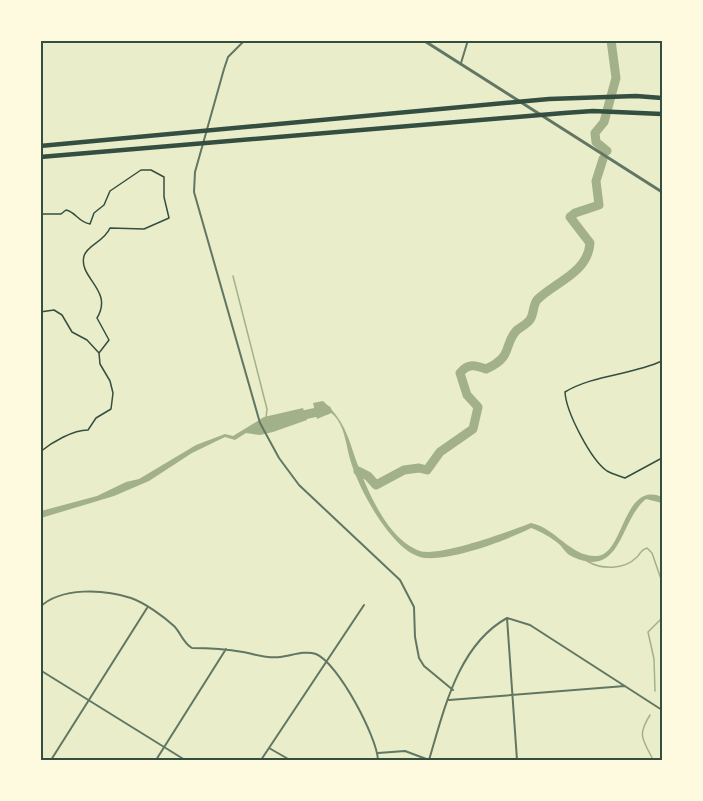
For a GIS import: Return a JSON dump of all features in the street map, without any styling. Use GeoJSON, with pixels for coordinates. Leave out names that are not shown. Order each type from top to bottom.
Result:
{"type":"FeatureCollection","features":[{"type":"Feature","properties":{"kind":"highway"},"geometry":{"type":"LineString","coordinates":[[40,146],[549,99],[636,96],[663,98]]}},
{"type":"Feature","properties":{"kind":"highway"},"geometry":{"type":"LineString","coordinates":[[41,157],[564,113],[593,111],[663,114]]}},
{"type":"Feature","properties":{"kind":"street"},"geometry":{"type":"LineString","coordinates":[[245,40],[228,57],[195,172],[194,192],[254,408],[279,458],[299,485],[400,580],[414,607],[415,638],[419,658],[453,690]]}},
{"type":"Feature","properties":{"kind":"street"},"geometry":{"type":"LineString","coordinates":[[423,40],[663,192]]}},
{"type":"Feature","properties":{"kind":"street"},"geometry":{"type":"LineString","coordinates":[[461,64],[468,40]]}},
{"type":"Feature","properties":{"kind":"street"},"geometry":{"type":"LineString","coordinates":[[40,607],[51,598],[78,592],[118,595],[148,607],[175,627],[188,646],[226,649],[271,657],[309,653],[320,656],[356,704],[378,753],[378,760]]}},
{"type":"Feature","properties":{"kind":"street"},"geometry":{"type":"LineString","coordinates":[[261,760],[364,605]]}},
{"type":"Feature","properties":{"kind":"street"},"geometry":{"type":"LineString","coordinates":[[51,760],[148,607]]}},
{"type":"Feature","properties":{"kind":"street"},"geometry":{"type":"LineString","coordinates":[[507,618],[513,677],[511,696],[518,760]]}},
{"type":"Feature","properties":{"kind":"street"},"geometry":{"type":"LineString","coordinates":[[378,753],[405,751],[416,753],[429,760],[449,700],[476,642],[494,625],[507,618],[530,625],[663,710]]}},
{"type":"Feature","properties":{"kind":"street"},"geometry":{"type":"LineString","coordinates":[[156,760],[226,649]]}},
{"type":"Feature","properties":{"kind":"street"},"geometry":{"type":"LineString","coordinates":[[40,670],[185,760]]}},
{"type":"Feature","properties":{"kind":"street"},"geometry":{"type":"LineString","coordinates":[[449,700],[626,686]]}},
{"type":"Feature","properties":{"kind":"street"},"geometry":{"type":"LineString","coordinates":[[269,748],[290,760]]}},
{"type":"Feature","properties":{"kind":"path"},"geometry":{"type":"LineString","coordinates":[[40,214],[60,214],[66,210],[72,212],[83,223],[90,224],[93,213],[104,205],[110,191],[141,170],[152,170],[164,177],[164,197],[170,218],[144,229],[110,228],[104,238],[89,248],[84,255],[85,267],[100,292],[102,310],[97,318],[98,324],[109,340],[99,353]]}},
{"type":"Feature","properties":{"kind":"path"},"geometry":{"type":"LineString","coordinates":[[40,312],[54,310],[62,315],[72,332],[87,340],[99,353],[100,364],[110,381],[111,409],[96,418],[88,430],[79,430],[47,445],[40,452]]}},
{"type":"Feature","properties":{"kind":"path"},"geometry":{"type":"LineString","coordinates":[[663,362],[644,370],[578,384],[565,392],[566,402],[578,429],[607,471],[625,478],[663,458]]}},
{"type":"Feature","properties":{"kind":"shaded area"},"geometry":{"type":"Polygon","coordinates":[[[323,401],[342,424],[382,516],[399,537],[420,551],[430,552],[459,547],[531,523],[548,530],[579,552],[597,556],[606,552],[613,544],[631,508],[639,499],[649,495],[662,497],[662,503],[646,499],[630,520],[618,545],[611,554],[601,560],[589,562],[573,557],[553,539],[531,528],[464,553],[425,558],[413,554],[401,545],[378,518],[354,471],[339,422],[331,413],[317,419],[313,403],[323,401]]]}},
{"type":"Feature","properties":{"kind":"shaded area"},"geometry":{"type":"Polygon","coordinates":[[[303,408],[307,420],[260,435],[246,433],[235,440],[225,437],[192,453],[149,481],[114,496],[41,518],[41,511],[97,496],[126,482],[139,479],[196,445],[225,434],[233,436],[264,417],[303,408]]]}},
{"type":"Feature","properties":{"kind":"waterway"},"geometry":{"type":"LineString","coordinates":[[607,151],[596,142],[595,133],[604,122],[616,78],[611,40]]}},
{"type":"Feature","properties":{"kind":"waterway"},"geometry":{"type":"LineString","coordinates":[[358,471],[368,476],[376,485],[404,470],[419,468],[427,470],[440,452],[473,429],[478,407],[467,395],[460,373],[472,366],[486,369],[501,360],[513,335],[530,320],[537,300],[570,276],[583,262],[590,243],[570,217],[599,205],[596,181],[603,159]]}},
{"type":"Feature","properties":{"kind":"waterway"},"geometry":{"type":"LineString","coordinates":[[233,276],[267,409],[266,418]]}},
{"type":"Feature","properties":{"kind":"waterway"},"geometry":{"type":"LineString","coordinates":[[294,417],[327,410]]}},
{"type":"Feature","properties":{"kind":"waterway"},"geometry":{"type":"LineString","coordinates":[[587,561],[599,566],[619,566],[632,561],[647,548],[652,553],[662,582]]}},
{"type":"Feature","properties":{"kind":"waterway"},"geometry":{"type":"LineString","coordinates":[[655,691],[654,659],[648,632],[662,618]]}},
{"type":"Feature","properties":{"kind":"waterway"},"geometry":{"type":"LineString","coordinates":[[650,715],[642,734],[653,760]]}}]}
